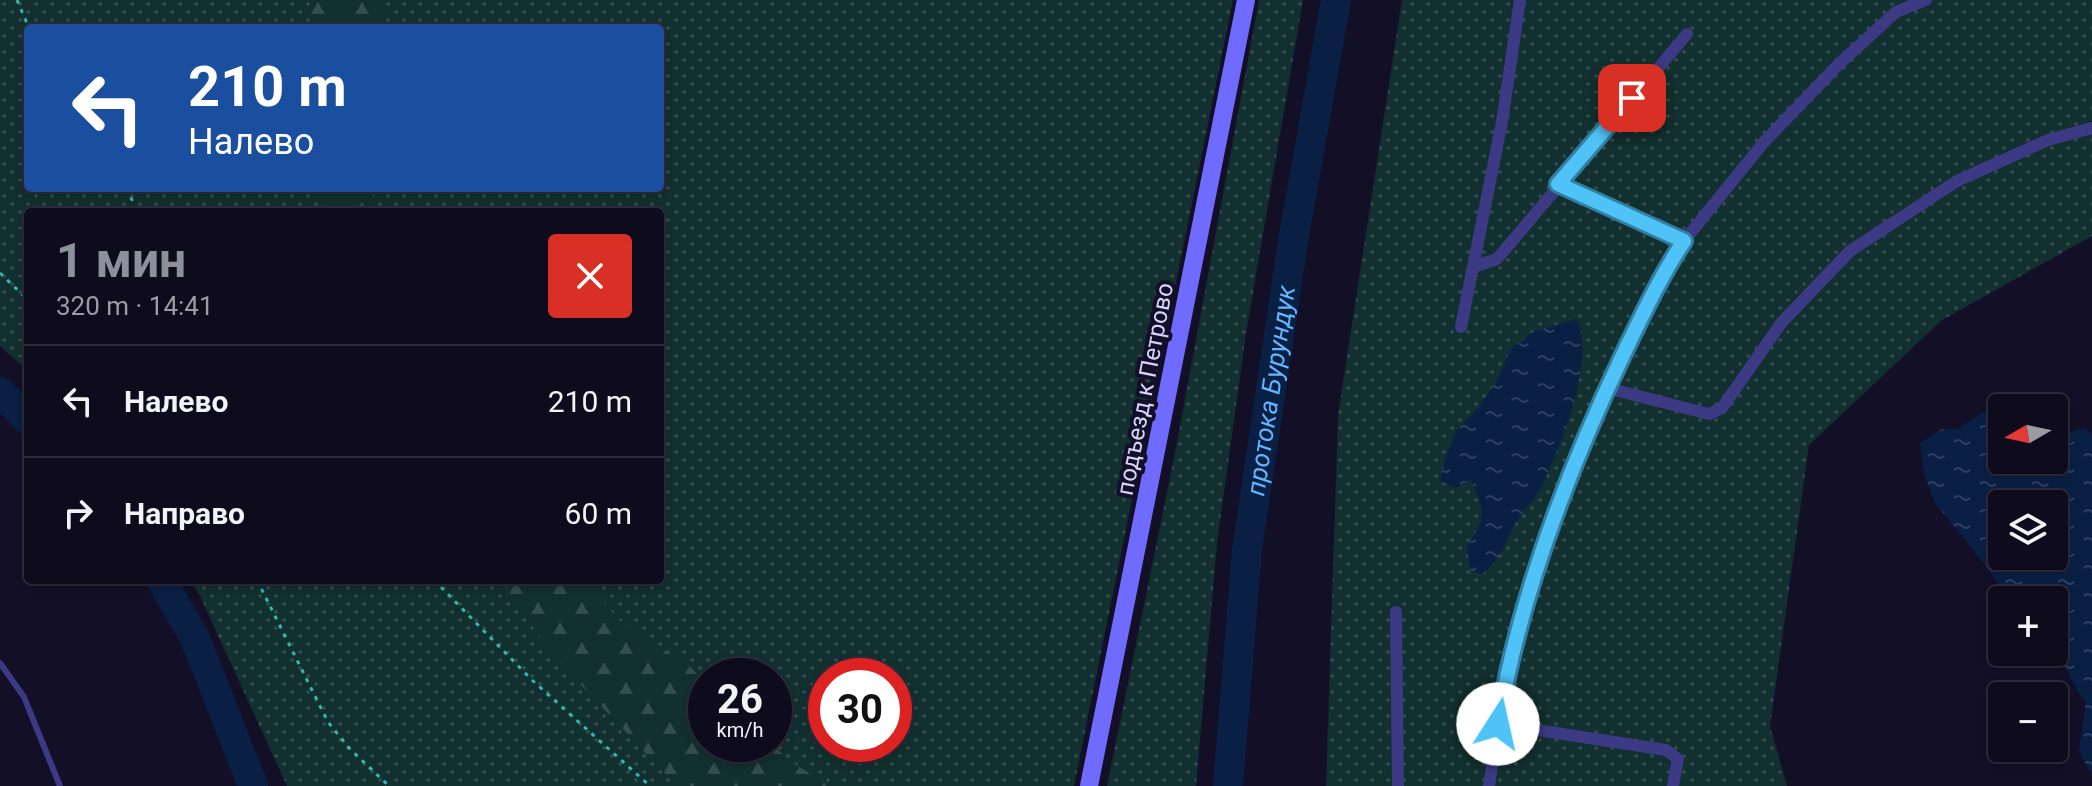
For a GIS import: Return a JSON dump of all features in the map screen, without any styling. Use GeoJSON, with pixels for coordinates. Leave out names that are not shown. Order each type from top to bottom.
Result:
{"type":"FeatureCollection","features":[{"type":"Feature","properties":{"kind":"street","name":"подъезд к Петрово"},"geometry":{"type":"LineString","coordinates":[[1089,786],[1246,0]]}},
{"type":"Feature","properties":{"kind":"street"},"geometry":{"type":"LineString","coordinates":[[1461,327],[1502,122],[1520,0]]}},
{"type":"Feature","properties":{"kind":"street"},"geometry":{"type":"LineString","coordinates":[[1489,786],[1509,660],[1564,493],[1607,388],[1664,271],[1684,241],[1764,142],[1840,63],[1896,12],[1926,0]]}},
{"type":"Feature","properties":{"kind":"street"},"geometry":{"type":"LineString","coordinates":[[1473,267],[1497,259],[1687,34]]}},
{"type":"Feature","properties":{"kind":"street"},"geometry":{"type":"LineString","coordinates":[[1607,388],[1709,414],[1722,408],[1782,322],[1850,251],[1957,181],[2048,140],[2092,128]]}},
{"type":"Feature","properties":{"kind":"street"},"geometry":{"type":"LineString","coordinates":[[1558,184],[1684,241]]}},
{"type":"Feature","properties":{"kind":"street"},"geometry":{"type":"LineString","coordinates":[[1396,612],[1398,786]]}},
{"type":"Feature","properties":{"kind":"street"},"geometry":{"type":"LineString","coordinates":[[1498,724],[1666,750],[1678,759],[1673,786]]}},
{"type":"Feature","properties":{"kind":"lane"},"geometry":{"type":"LineString","coordinates":[[0,663],[24,697],[60,786]]}},
{"type":"Feature","properties":{"kind":"path"},"geometry":{"type":"LineString","coordinates":[[17,0],[27,24]]}},
{"type":"Feature","properties":{"kind":"path"},"geometry":{"type":"LineString","coordinates":[[0,273],[24,296]]}},
{"type":"Feature","properties":{"kind":"path"},"geometry":{"type":"LineString","coordinates":[[259,584],[328,722],[349,748],[389,786]]}},
{"type":"Feature","properties":{"kind":"path"},"geometry":{"type":"LineString","coordinates":[[438,584],[533,681],[650,786]]}},
{"type":"Feature","properties":{"kind":"green space"},"geometry":{"type":"Polygon","coordinates":[[[0,0],[1233,0],[1074,786],[287,786],[192,584],[664,584],[664,208],[24,208],[24,367],[0,346],[0,0]]]}},
{"type":"Feature","properties":{"kind":"green space"},"geometry":{"type":"Polygon","coordinates":[[[309,0],[386,0],[385,24],[312,24],[309,0]]]}},
{"type":"Feature","properties":{"kind":"green space"},"geometry":{"type":"Polygon","coordinates":[[[1259,0],[1303,0],[1246,333],[1217,543],[1196,786],[1107,786],[1175,453],[1259,0]]]}},
{"type":"Feature","properties":{"kind":"green space"},"geometry":{"type":"Polygon","coordinates":[[[1402,0],[2092,0],[2092,236],[1942,320],[1809,445],[1770,726],[1787,786],[1326,786],[1338,415],[1402,0]]]}},
{"type":"Feature","properties":{"kind":"green space"},"geometry":{"type":"Polygon","coordinates":[[[314,192],[367,192],[372,194],[377,208],[321,208],[314,192]]]}},
{"type":"Feature","properties":{"kind":"green space"},"geometry":{"type":"Polygon","coordinates":[[[504,584],[588,584],[621,622],[688,666],[688,762],[792,762],[830,786],[677,786],[550,652],[504,584]]]}},
{"type":"Feature","properties":{"kind":"water"},"geometry":{"type":"Polygon","coordinates":[[[1576,319],[1582,336],[1579,381],[1555,456],[1537,494],[1514,525],[1499,556],[1482,574],[1470,571],[1467,547],[1482,514],[1479,499],[1470,480],[1457,488],[1440,481],[1456,431],[1479,407],[1497,381],[1510,350],[1533,332],[1576,319]]]}},
{"type":"Feature","properties":{"kind":"water"},"geometry":{"type":"Polygon","coordinates":[[[1988,411],[1988,474],[2068,474],[2068,433],[2084,428],[2092,434],[2092,776],[2079,751],[2086,702],[2064,666],[2068,666],[2068,586],[1999,586],[1989,570],[2068,570],[2068,490],[1988,490],[1988,569],[1935,503],[1924,474],[1920,443],[1942,429],[1958,429],[1988,411]]]}},
{"type":"Feature","properties":{"kind":"waterway","name":"протока Бурундук"},"geometry":{"type":"LineString","coordinates":[[1228,786],[1247,550],[1293,241],[1336,0]]}},
{"type":"Feature","properties":{"kind":"waterway","name":"протока Бурундук"},"geometry":{"type":"LineString","coordinates":[[0,392],[24,416]]}},
{"type":"Feature","properties":{"kind":"waterway","name":"протока Бурундук"},"geometry":{"type":"LineString","coordinates":[[163,584],[195,638],[253,786]]}},
{"type":"Feature","properties":{"kind":"route"},"geometry":{"type":"LineString","coordinates":[[1498,724],[1509,660],[1564,493],[1607,388],[1664,271],[1684,241],[1558,184],[1632,98]]}}]}
